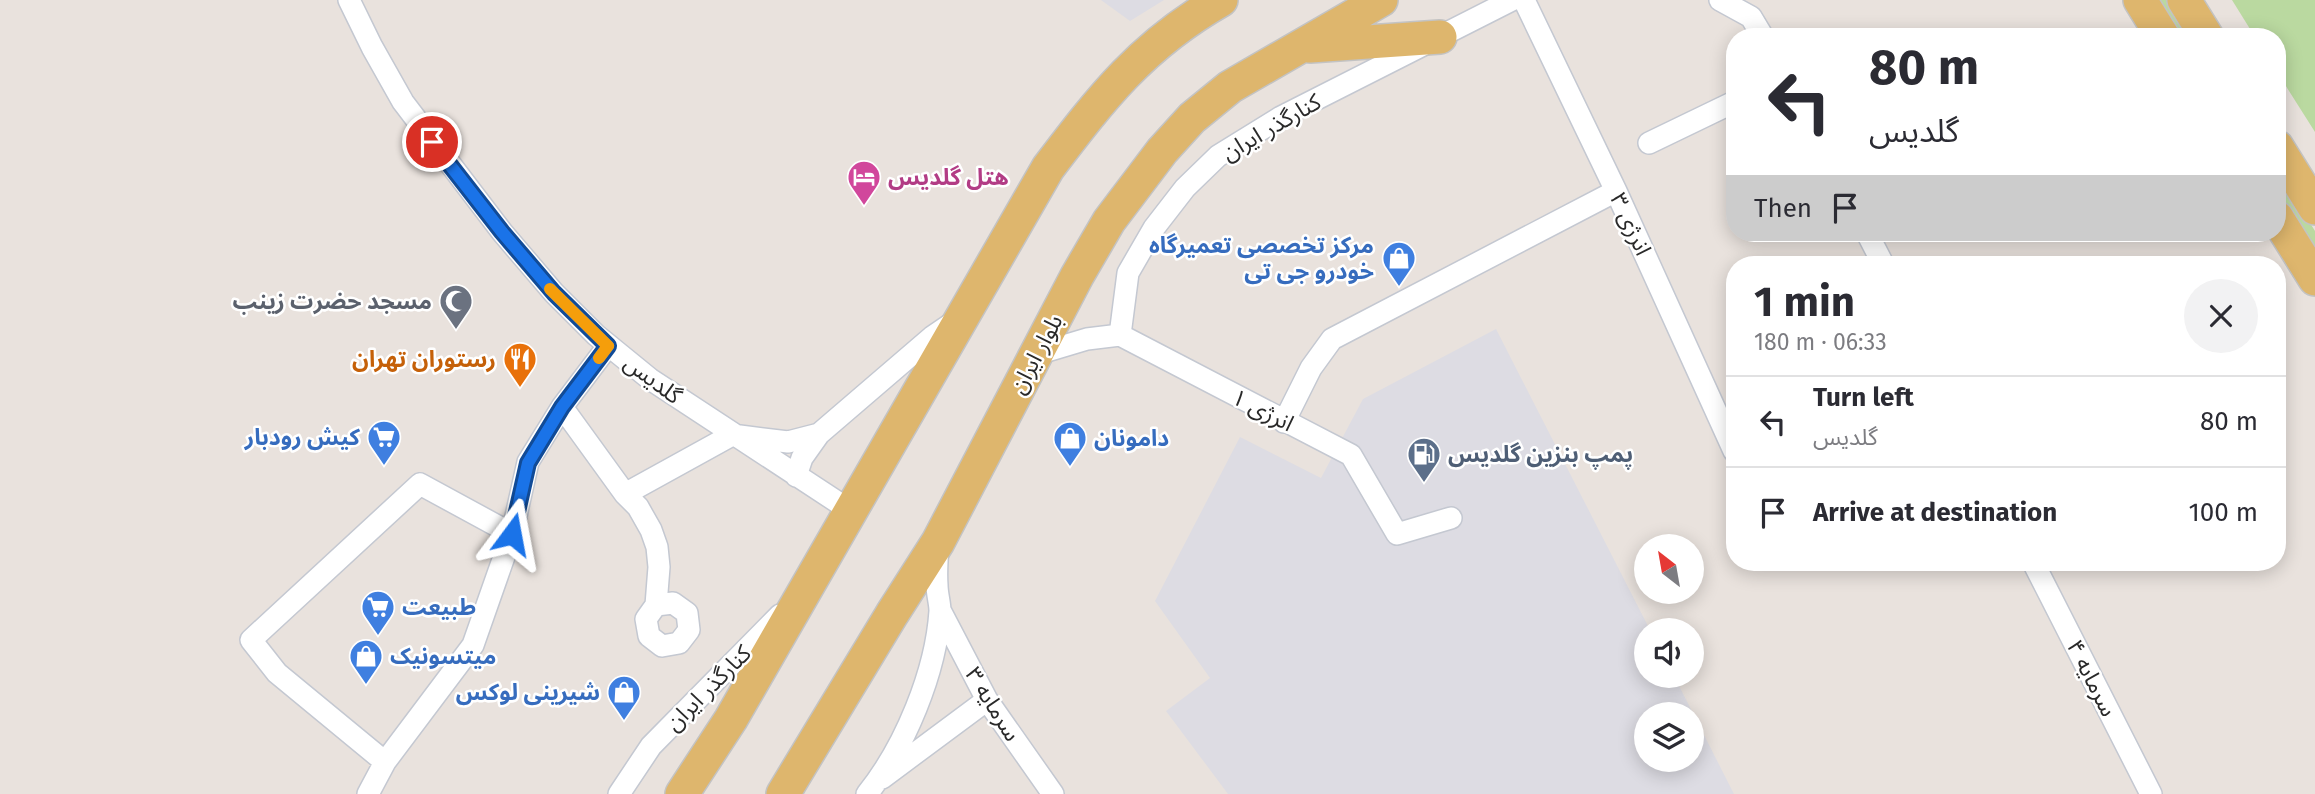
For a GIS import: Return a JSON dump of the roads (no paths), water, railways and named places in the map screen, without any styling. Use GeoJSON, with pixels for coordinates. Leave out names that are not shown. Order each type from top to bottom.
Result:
{"type":"FeatureCollection","features":[{"type":"Feature","properties":{"kind":"main road"},"geometry":{"type":"LineString","coordinates":[[682,794],[731,719],[1048,168],[1102,97],[1139,59],[1190,18],[1221,0]]}},
{"type":"Feature","properties":{"kind":"main road","name":"بلوار ایران"},"geometry":{"type":"LineString","coordinates":[[783,794],[938,542],[1109,221],[1162,150],[1192,118],[1230,87],[1381,0]]}},
{"type":"Feature","properties":{"kind":"main road"},"geometry":{"type":"LineString","coordinates":[[2140,0],[2157,28]]}},
{"type":"Feature","properties":{"kind":"main road"},"geometry":{"type":"LineString","coordinates":[[2184,0],[2201,28]]}},
{"type":"Feature","properties":{"kind":"main road"},"geometry":{"type":"LineString","coordinates":[[1300,47],[1440,37]]}},
{"type":"Feature","properties":{"kind":"main road"},"geometry":{"type":"LineString","coordinates":[[2286,161],[2315,208]]}},
{"type":"Feature","properties":{"kind":"main road"},"geometry":{"type":"LineString","coordinates":[[2286,232],[2315,279]]}},
{"type":"Feature","properties":{"kind":"street","name":"گلدیس"},"geometry":{"type":"LineString","coordinates":[[349,0],[403,102],[502,232],[554,293],[608,346],[650,379],[851,511]]}},
{"type":"Feature","properties":{"kind":"street","name":"کنارگذر ایران"},"geometry":{"type":"LineString","coordinates":[[1120,335],[1128,273],[1154,228],[1185,188],[1218,156],[1281,117],[1512,0]]}},
{"type":"Feature","properties":{"kind":"street","name":"انرژی ۳"},"geometry":{"type":"LineString","coordinates":[[1524,0],[1616,191],[1726,433]]}},
{"type":"Feature","properties":{"kind":"street"},"geometry":{"type":"LineString","coordinates":[[1720,0],[1751,17],[1758,28]]}},
{"type":"Feature","properties":{"kind":"street"},"geometry":{"type":"LineString","coordinates":[[1649,143],[1726,106]]}},
{"type":"Feature","properties":{"kind":"street"},"geometry":{"type":"LineString","coordinates":[[1284,422],[1311,368],[1332,340],[1616,191]]}},
{"type":"Feature","properties":{"kind":"street"},"geometry":{"type":"LineString","coordinates":[[796,476],[802,458],[819,434],[932,337],[964,315]]}},
{"type":"Feature","properties":{"kind":"street"},"geometry":{"type":"LineString","coordinates":[[1037,354],[1087,339],[1120,335]]}},
{"type":"Feature","properties":{"kind":"street","name":"انرژی ۱"},"geometry":{"type":"LineString","coordinates":[[1120,335],[1351,455],[1397,534],[1451,518]]}},
{"type":"Feature","properties":{"kind":"street"},"geometry":{"type":"LineString","coordinates":[[368,794],[385,762],[473,645],[512,534],[528,463],[562,407],[608,346]]}},
{"type":"Feature","properties":{"kind":"street"},"geometry":{"type":"LineString","coordinates":[[562,407],[625,494],[638,507],[651,530],[657,547],[659,567],[656,605]]}},
{"type":"Feature","properties":{"kind":"street"},"geometry":{"type":"LineString","coordinates":[[625,494],[732,435],[788,442],[819,434]]}},
{"type":"Feature","properties":{"kind":"street"},"geometry":{"type":"LineString","coordinates":[[385,762],[277,673],[251,640],[421,484],[512,534]]}},
{"type":"Feature","properties":{"kind":"street"},"geometry":{"type":"LineString","coordinates":[[871,789],[907,729],[932,665],[940,610],[937,586],[938,542]]}},
{"type":"Feature","properties":{"kind":"street","name":"سرمایه ۴"},"geometry":{"type":"LineString","coordinates":[[2039,571],[2151,794]]}},
{"type":"Feature","properties":{"kind":"street","name":"کنارگذر ایران"},"geometry":{"type":"LineString","coordinates":[[619,794],[651,746],[806,589]]}},
{"type":"Feature","properties":{"kind":"street","name":"سرمایه ۳"},"geometry":{"type":"LineString","coordinates":[[940,610],[987,700],[1053,794]]}},
{"type":"Feature","properties":{"kind":"street"},"geometry":{"type":"LineString","coordinates":[[871,789],[987,700]]}},
{"type":"Feature","properties":{"kind":"place","name":"هتل گلدیس"},"geometry":{"type":"Point","coordinates":[864,207]}},
{"type":"Feature","properties":{"kind":"place","name":"مرکز تخصصی تعمیرگاه خودرو جی تی"},"geometry":{"type":"Point","coordinates":[1399,288]}},
{"type":"Feature","properties":{"kind":"place","name":"مسجد حضرت زینب"},"geometry":{"type":"Point","coordinates":[456,331]}},
{"type":"Feature","properties":{"kind":"place","name":"رستوران تهران"},"geometry":{"type":"Point","coordinates":[520,389]}},
{"type":"Feature","properties":{"kind":"place","name":"کیش رودبار"},"geometry":{"type":"Point","coordinates":[384,467]}},
{"type":"Feature","properties":{"kind":"place","name":"دامونان"},"geometry":{"type":"Point","coordinates":[1070,468]}},
{"type":"Feature","properties":{"kind":"place","name":"پمپ بنزین گلدیس"},"geometry":{"type":"Point","coordinates":[1424,484]}},
{"type":"Feature","properties":{"kind":"place","name":"طبیعت"},"geometry":{"type":"Point","coordinates":[378,637]}},
{"type":"Feature","properties":{"kind":"place","name":"میتسونیک"},"geometry":{"type":"Point","coordinates":[366,686]}},
{"type":"Feature","properties":{"kind":"place","name":"شيرينی لوكس"},"geometry":{"type":"Point","coordinates":[624,722]}}]}
